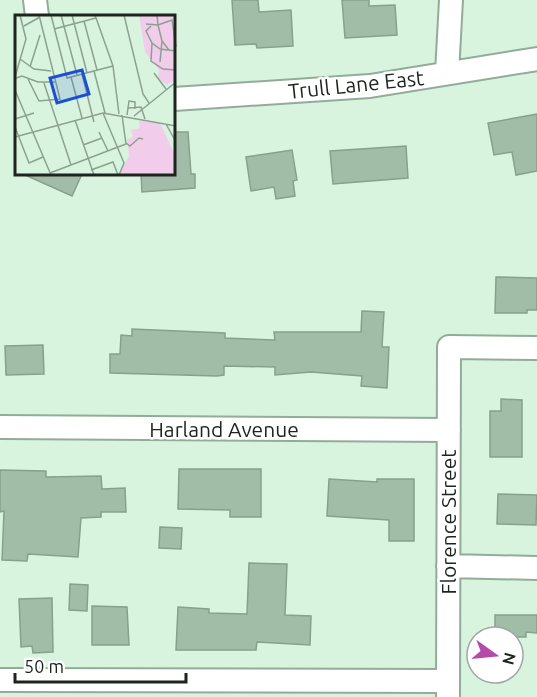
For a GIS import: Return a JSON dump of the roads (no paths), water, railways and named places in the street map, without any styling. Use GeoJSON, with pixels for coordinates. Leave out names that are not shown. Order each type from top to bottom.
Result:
{"type":"FeatureCollection","features":[{"type":"Feature","properties":{"kind":"street"},"geometry":{"type":"LineString","coordinates":[[35,0],[37,15]]}},
{"type":"Feature","properties":{"kind":"street"},"geometry":{"type":"LineString","coordinates":[[447,73],[451,0]]}},
{"type":"Feature","properties":{"kind":"street","name":"Trull Lane East"},"geometry":{"type":"LineString","coordinates":[[176,99],[370,86],[537,59]]}},
{"type":"Feature","properties":{"kind":"street","name":"Florence Street"},"geometry":{"type":"LineString","coordinates":[[448,689],[449,347],[537,348]]}},
{"type":"Feature","properties":{"kind":"street","name":"Harland Avenue"},"geometry":{"type":"LineString","coordinates":[[0,427],[448,430]]}},
{"type":"Feature","properties":{"kind":"street"},"geometry":{"type":"LineString","coordinates":[[448,566],[537,568]]}},
{"type":"Feature","properties":{"kind":"street"},"geometry":{"type":"LineString","coordinates":[[0,680],[448,689]]}}]}
